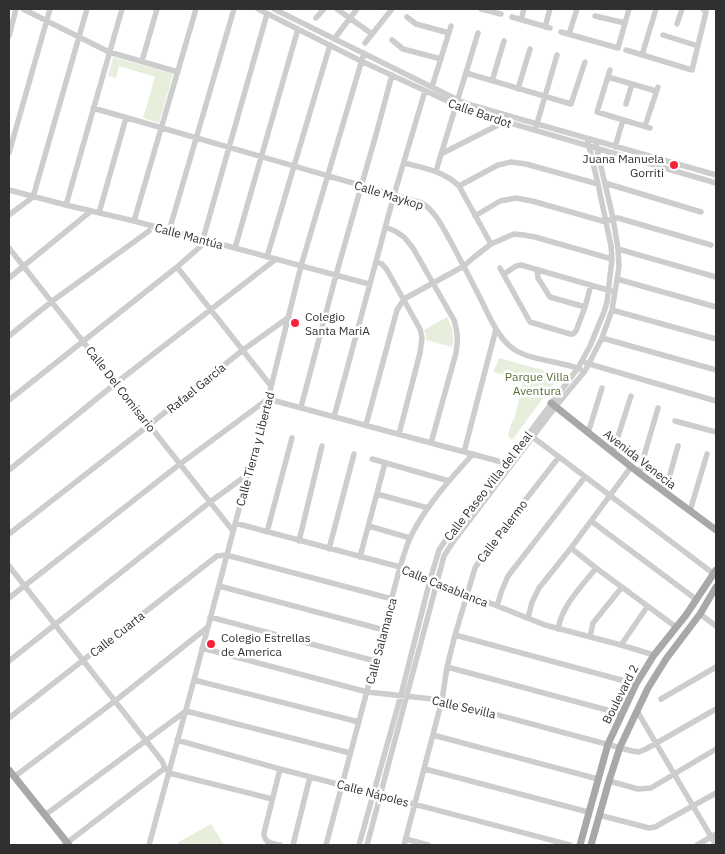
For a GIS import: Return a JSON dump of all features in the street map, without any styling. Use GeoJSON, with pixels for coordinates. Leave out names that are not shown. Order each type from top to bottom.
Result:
{"type":"FeatureCollection","features":[{"type":"Feature","properties":{"kind":"main road","name":"Avenida Venecia"},"geometry":{"type":"LineString","coordinates":[[554,405],[631,467],[716,530]]}},
{"type":"Feature","properties":{"kind":"main road","name":"Boulevard 2"},"geometry":{"type":"LineString","coordinates":[[580,845],[608,744],[636,684],[654,655],[697,600],[715,572]]}},
{"type":"Feature","properties":{"kind":"main road","name":"Boulevard 2"},"geometry":{"type":"LineString","coordinates":[[591,845],[620,747],[637,711],[666,660],[700,614],[716,587]]}},
{"type":"Feature","properties":{"kind":"main road"},"geometry":{"type":"LineString","coordinates":[[9,770],[66,844]]}},
{"type":"Feature","properties":{"kind":"street"},"geometry":{"type":"LineString","coordinates":[[9,36],[16,9]]}},
{"type":"Feature","properties":{"kind":"street"},"geometry":{"type":"LineString","coordinates":[[23,9],[109,52],[178,72]]}},
{"type":"Feature","properties":{"kind":"street"},"geometry":{"type":"LineString","coordinates":[[9,153],[50,9]]}},
{"type":"Feature","properties":{"kind":"street"},"geometry":{"type":"LineString","coordinates":[[9,215],[33,197],[87,9]]}},
{"type":"Feature","properties":{"kind":"street"},"geometry":{"type":"LineString","coordinates":[[66,205],[122,9]]}},
{"type":"Feature","properties":{"kind":"street"},"geometry":{"type":"LineString","coordinates":[[142,61],[157,9]]}},
{"type":"Feature","properties":{"kind":"street"},"geometry":{"type":"LineString","coordinates":[[134,221],[195,9]]}},
{"type":"Feature","properties":{"kind":"street"},"geometry":{"type":"LineString","coordinates":[[169,231],[234,9]]}},
{"type":"Feature","properties":{"kind":"street","name":"Calle Bardot"},"geometry":{"type":"LineString","coordinates":[[258,9],[425,91],[457,103],[471,105],[589,147],[716,183]]}},
{"type":"Feature","properties":{"kind":"street","name":"Calle Bardot"},"geometry":{"type":"LineString","coordinates":[[274,9],[432,87],[469,112],[504,122],[587,138],[716,176]]}},
{"type":"Feature","properties":{"kind":"street"},"geometry":{"type":"LineString","coordinates":[[316,18],[324,9]]}},
{"type":"Feature","properties":{"kind":"street"},"geometry":{"type":"LineString","coordinates":[[337,9],[372,34]]}},
{"type":"Feature","properties":{"kind":"street"},"geometry":{"type":"LineString","coordinates":[[334,39],[357,9]]}},
{"type":"Feature","properties":{"kind":"street"},"geometry":{"type":"LineString","coordinates":[[365,44],[392,9]]}},
{"type":"Feature","properties":{"kind":"street"},"geometry":{"type":"LineString","coordinates":[[481,9],[498,12]]}},
{"type":"Feature","properties":{"kind":"street"},"geometry":{"type":"LineString","coordinates":[[521,20],[524,9]]}},
{"type":"Feature","properties":{"kind":"street"},"geometry":{"type":"LineString","coordinates":[[512,17],[548,28],[550,9]]}},
{"type":"Feature","properties":{"kind":"street"},"geometry":{"type":"LineString","coordinates":[[569,34],[577,9]]}},
{"type":"Feature","properties":{"kind":"street"},"geometry":{"type":"LineString","coordinates":[[562,32],[618,48],[629,9]]}},
{"type":"Feature","properties":{"kind":"street"},"geometry":{"type":"LineString","coordinates":[[642,55],[656,9]]}},
{"type":"Feature","properties":{"kind":"street"},"geometry":{"type":"LineString","coordinates":[[677,24],[682,9]]}},
{"type":"Feature","properties":{"kind":"street"},"geometry":{"type":"LineString","coordinates":[[626,50],[692,70],[706,12],[703,9]]}},
{"type":"Feature","properties":{"kind":"street"},"geometry":{"type":"LineString","coordinates":[[9,400],[199,249],[267,14]]}},
{"type":"Feature","properties":{"kind":"street"},"geometry":{"type":"LineString","coordinates":[[282,21],[286,15]]}},
{"type":"Feature","properties":{"kind":"street"},"geometry":{"type":"LineString","coordinates":[[595,16],[625,24]]}},
{"type":"Feature","properties":{"kind":"street"},"geometry":{"type":"LineString","coordinates":[[407,17],[416,24],[449,33]]}},
{"type":"Feature","properties":{"kind":"street"},"geometry":{"type":"LineString","coordinates":[[432,87],[451,26]]}},
{"type":"Feature","properties":{"kind":"street"},"geometry":{"type":"LineString","coordinates":[[235,248],[298,29]]}},
{"type":"Feature","properties":{"kind":"street"},"geometry":{"type":"LineString","coordinates":[[436,171],[478,34]]}},
{"type":"Feature","properties":{"kind":"street"},"geometry":{"type":"LineString","coordinates":[[663,35],[698,46]]}},
{"type":"Feature","properties":{"kind":"street"},"geometry":{"type":"LineString","coordinates":[[392,40],[403,49],[442,59]]}},
{"type":"Feature","properties":{"kind":"street"},"geometry":{"type":"LineString","coordinates":[[492,81],[504,41]]}},
{"type":"Feature","properties":{"kind":"street"},"geometry":{"type":"LineString","coordinates":[[267,256],[330,45]]}},
{"type":"Feature","properties":{"kind":"street"},"geometry":{"type":"LineString","coordinates":[[518,88],[530,49]]}},
{"type":"Feature","properties":{"kind":"street","name":"Calle Tierra y Libertad"},"geometry":{"type":"LineString","coordinates":[[149,845],[166,771],[186,711],[272,386],[301,266],[364,53]]}},
{"type":"Feature","properties":{"kind":"street"},"geometry":{"type":"LineString","coordinates":[[536,128],[557,55]]}},
{"type":"Feature","properties":{"kind":"street"},"geometry":{"type":"LineString","coordinates":[[466,73],[571,104],[584,62]]}},
{"type":"Feature","properties":{"kind":"street"},"geometry":{"type":"LineString","coordinates":[[608,77],[657,89],[648,127],[597,112],[610,70]]}},
{"type":"Feature","properties":{"kind":"street"},"geometry":{"type":"LineString","coordinates":[[301,408],[392,76]]}},
{"type":"Feature","properties":{"kind":"street"},"geometry":{"type":"LineString","coordinates":[[626,104],[632,84]]}},
{"type":"Feature","properties":{"kind":"street"},"geometry":{"type":"LineString","coordinates":[[334,416],[369,284],[425,91]]}},
{"type":"Feature","properties":{"kind":"street","name":"Calle Maykop"},"geometry":{"type":"LineString","coordinates":[[93,108],[422,203],[430,208],[436,216],[496,329],[508,345],[525,354],[585,371]]}},
{"type":"Feature","properties":{"kind":"street"},"geometry":{"type":"LineString","coordinates":[[99,212],[126,118]]}},
{"type":"Feature","properties":{"kind":"street"},"geometry":{"type":"LineString","coordinates":[[615,147],[623,120]]}},
{"type":"Feature","properties":{"kind":"street"},"geometry":{"type":"LineString","coordinates":[[441,154],[504,122]]}},
{"type":"Feature","properties":{"kind":"street","name":"Calle Paseo Villa del Real"},"geometry":{"type":"LineString","coordinates":[[359,845],[376,793],[444,556],[530,436],[554,405],[585,371],[585,363],[617,279],[619,267],[618,249],[613,218],[587,138]]}},
{"type":"Feature","properties":{"kind":"street","name":"Calle Paseo Villa del Real"},"geometry":{"type":"LineString","coordinates":[[554,405],[578,368],[585,363],[602,338],[612,310],[611,246],[595,141]]}},
{"type":"Feature","properties":{"kind":"street"},"geometry":{"type":"LineString","coordinates":[[404,162],[436,171],[452,179],[459,186],[492,244]]}},
{"type":"Feature","properties":{"kind":"street"},"geometry":{"type":"LineString","coordinates":[[459,186],[498,165],[511,162],[526,164],[701,212]]}},
{"type":"Feature","properties":{"kind":"street","name":"Calle Mantúa"},"geometry":{"type":"LineString","coordinates":[[9,190],[134,221],[369,284]]}},
{"type":"Feature","properties":{"kind":"street"},"geometry":{"type":"LineString","coordinates":[[475,216],[500,201],[516,198],[606,222],[613,218],[618,218],[711,245]]}},
{"type":"Feature","properties":{"kind":"street"},"geometry":{"type":"LineString","coordinates":[[9,278],[91,211]]}},
{"type":"Feature","properties":{"kind":"street"},"geometry":{"type":"LineString","coordinates":[[385,227],[404,237],[413,248],[454,320],[457,330],[458,340],[431,443]]}},
{"type":"Feature","properties":{"kind":"street"},"geometry":{"type":"LineString","coordinates":[[9,336],[51,302],[149,231]]}},
{"type":"Feature","properties":{"kind":"street"},"geometry":{"type":"LineString","coordinates":[[366,425],[397,310],[404,299],[464,266],[492,244],[514,234],[524,234],[612,259]]}},
{"type":"Feature","properties":{"kind":"street","name":"Calle Del Comisario"},"geometry":{"type":"LineString","coordinates":[[9,248],[233,531]]}},
{"type":"Feature","properties":{"kind":"street"},"geometry":{"type":"LineString","coordinates":[[618,249],[716,277]]}},
{"type":"Feature","properties":{"kind":"street"},"geometry":{"type":"LineString","coordinates":[[9,470],[116,383],[276,259]]}},
{"type":"Feature","properties":{"kind":"street"},"geometry":{"type":"LineString","coordinates":[[376,262],[382,264],[387,270],[420,329],[422,338],[420,354],[399,434]]}},
{"type":"Feature","properties":{"kind":"street"},"geometry":{"type":"LineString","coordinates":[[504,274],[521,265],[612,291]]}},
{"type":"Feature","properties":{"kind":"street"},"geometry":{"type":"LineString","coordinates":[[176,267],[272,386]]}},
{"type":"Feature","properties":{"kind":"street"},"geometry":{"type":"LineString","coordinates":[[500,268],[530,322],[570,334],[576,331],[591,285]]}},
{"type":"Feature","properties":{"kind":"street"},"geometry":{"type":"LineString","coordinates":[[537,270],[538,278],[550,297],[585,307]]}},
{"type":"Feature","properties":{"kind":"street"},"geometry":{"type":"LineString","coordinates":[[617,279],[716,306]]}},
{"type":"Feature","properties":{"kind":"street"},"geometry":{"type":"LineString","coordinates":[[612,310],[716,339]]}},
{"type":"Feature","properties":{"kind":"street","name":"Rafael García"},"geometry":{"type":"LineString","coordinates":[[9,534],[243,350],[289,317]]}},
{"type":"Feature","properties":{"kind":"street"},"geometry":{"type":"LineString","coordinates":[[464,452],[496,329]]}},
{"type":"Feature","properties":{"kind":"street"},"geometry":{"type":"LineString","coordinates":[[602,338],[716,370]]}},
{"type":"Feature","properties":{"kind":"street"},"geometry":{"type":"LineString","coordinates":[[585,363],[716,401]]}},
{"type":"Feature","properties":{"kind":"street"},"geometry":{"type":"LineString","coordinates":[[588,433],[602,388]]}},
{"type":"Feature","properties":{"kind":"street"},"geometry":{"type":"LineString","coordinates":[[613,452],[631,396]]}},
{"type":"Feature","properties":{"kind":"street"},"geometry":{"type":"LineString","coordinates":[[9,598],[180,464],[268,399],[509,464]]}},
{"type":"Feature","properties":{"kind":"street"},"geometry":{"type":"LineString","coordinates":[[639,472],[658,408]]}},
{"type":"Feature","properties":{"kind":"street"},"geometry":{"type":"LineString","coordinates":[[675,421],[716,432]]}},
{"type":"Feature","properties":{"kind":"street"},"geometry":{"type":"LineString","coordinates":[[530,436],[715,572]]}},
{"type":"Feature","properties":{"kind":"street"},"geometry":{"type":"LineString","coordinates":[[267,532],[292,438]]}},
{"type":"Feature","properties":{"kind":"street"},"geometry":{"type":"LineString","coordinates":[[299,541],[322,446]]}},
{"type":"Feature","properties":{"kind":"street"},"geometry":{"type":"LineString","coordinates":[[665,492],[678,446]]}},
{"type":"Feature","properties":{"kind":"street"},"geometry":{"type":"LineString","coordinates":[[329,549],[354,454]]}},
{"type":"Feature","properties":{"kind":"street","name":"Calle Salamanca"},"geometry":{"type":"LineString","coordinates":[[326,845],[400,567],[410,538],[428,508],[473,454]]}},
{"type":"Feature","properties":{"kind":"street"},"geometry":{"type":"LineString","coordinates":[[690,511],[707,454]]}},
{"type":"Feature","properties":{"kind":"street","name":"Calle Palermo"},"geometry":{"type":"LineString","coordinates":[[405,842],[442,700],[455,635],[475,568],[487,549],[559,456]]}},
{"type":"Feature","properties":{"kind":"street"},"geometry":{"type":"LineString","coordinates":[[372,459],[449,481]]}},
{"type":"Feature","properties":{"kind":"street"},"geometry":{"type":"LineString","coordinates":[[360,557],[385,463]]}},
{"type":"Feature","properties":{"kind":"street","name":"Calle Paseo Villa del Real"},"geometry":{"type":"LineString","coordinates":[[404,696],[430,580],[439,550],[451,532],[509,464]]}},
{"type":"Feature","properties":{"kind":"street"},"geometry":{"type":"LineString","coordinates":[[528,618],[532,602],[539,588],[631,467]]}},
{"type":"Feature","properties":{"kind":"street"},"geometry":{"type":"LineString","coordinates":[[9,661],[210,502],[247,475]]}},
{"type":"Feature","properties":{"kind":"street"},"geometry":{"type":"LineString","coordinates":[[497,606],[508,576],[585,477]]}},
{"type":"Feature","properties":{"kind":"street"},"geometry":{"type":"LineString","coordinates":[[377,494],[428,508]]}},
{"type":"Feature","properties":{"kind":"street"},"geometry":{"type":"LineString","coordinates":[[591,521],[697,600]]}},
{"type":"Feature","properties":{"kind":"street","name":"Calle Casablanca"},"geometry":{"type":"LineString","coordinates":[[235,523],[400,567],[545,625],[654,655]]}},
{"type":"Feature","properties":{"kind":"street"},"geometry":{"type":"LineString","coordinates":[[369,526],[410,538]]}},
{"type":"Feature","properties":{"kind":"street"},"geometry":{"type":"LineString","coordinates":[[571,548],[676,627]]}},
{"type":"Feature","properties":{"kind":"street"},"geometry":{"type":"LineString","coordinates":[[226,555],[392,599]]}},
{"type":"Feature","properties":{"kind":"street","name":"Calle Cuarta"},"geometry":{"type":"LineString","coordinates":[[9,718],[214,558],[226,555]]}},
{"type":"Feature","properties":{"kind":"street"},"geometry":{"type":"LineString","coordinates":[[9,566],[54,626],[162,761],[166,771]]}},
{"type":"Feature","properties":{"kind":"street"},"geometry":{"type":"LineString","coordinates":[[558,628],[560,618],[568,604],[596,568]]}},
{"type":"Feature","properties":{"kind":"street"},"geometry":{"type":"LineString","coordinates":[[218,586],[384,630]]}},
{"type":"Feature","properties":{"kind":"street"},"geometry":{"type":"LineString","coordinates":[[590,637],[593,623],[622,587]]}},
{"type":"Feature","properties":{"kind":"street"},"geometry":{"type":"LineString","coordinates":[[622,645],[648,607]]}},
{"type":"Feature","properties":{"kind":"street"},"geometry":{"type":"LineString","coordinates":[[700,614],[716,626]]}},
{"type":"Feature","properties":{"kind":"street"},"geometry":{"type":"LineString","coordinates":[[210,617],[375,661]]}},
{"type":"Feature","properties":{"kind":"street"},"geometry":{"type":"LineString","coordinates":[[14,777],[115,701],[208,627]]}},
{"type":"Feature","properties":{"kind":"street"},"geometry":{"type":"LineString","coordinates":[[455,635],[636,684]]}},
{"type":"Feature","properties":{"kind":"street","name":"Calle Sevilla"},"geometry":{"type":"LineString","coordinates":[[202,648],[367,692],[442,700],[638,752],[716,709]]}},
{"type":"Feature","properties":{"kind":"street"},"geometry":{"type":"LineString","coordinates":[[448,667],[622,714]]}},
{"type":"Feature","properties":{"kind":"street"},"geometry":{"type":"LineString","coordinates":[[661,699],[716,667]]}},
{"type":"Feature","properties":{"kind":"street"},"geometry":{"type":"LineString","coordinates":[[194,680],[359,722]]}},
{"type":"Feature","properties":{"kind":"street"},"geometry":{"type":"LineString","coordinates":[[45,816],[186,711],[350,753]]}},
{"type":"Feature","properties":{"kind":"street"},"geometry":{"type":"LineString","coordinates":[[637,711],[694,807],[714,835],[716,845]]}},
{"type":"Feature","properties":{"kind":"street"},"geometry":{"type":"LineString","coordinates":[[433,735],[598,779]]}},
{"type":"Feature","properties":{"kind":"street","name":"Calle Nápoles"},"geometry":{"type":"LineString","coordinates":[[177,740],[570,845]]}},
{"type":"Feature","properties":{"kind":"street"},"geometry":{"type":"LineString","coordinates":[[609,781],[645,790],[716,750]]}},
{"type":"Feature","properties":{"kind":"street"},"geometry":{"type":"LineString","coordinates":[[280,769],[264,833],[264,838],[267,842],[280,845]]}},
{"type":"Feature","properties":{"kind":"street"},"geometry":{"type":"LineString","coordinates":[[425,769],[588,812]]}},
{"type":"Feature","properties":{"kind":"street"},"geometry":{"type":"LineString","coordinates":[[166,771],[272,799]]}},
{"type":"Feature","properties":{"kind":"street"},"geometry":{"type":"LineString","coordinates":[[66,844],[166,771]]}},
{"type":"Feature","properties":{"kind":"street"},"geometry":{"type":"LineString","coordinates":[[293,845],[310,777]]}},
{"type":"Feature","properties":{"kind":"street","name":"Calle Paseo Villa del Real"},"geometry":{"type":"LineString","coordinates":[[367,845],[376,793]]}},
{"type":"Feature","properties":{"kind":"street"},"geometry":{"type":"LineString","coordinates":[[599,815],[649,828],[694,807],[716,793]]}},
{"type":"Feature","properties":{"kind":"street"},"geometry":{"type":"LineString","coordinates":[[696,845],[714,835]]}},
{"type":"Feature","properties":{"kind":"street"},"geometry":{"type":"LineString","coordinates":[[405,842],[428,845]]}},
{"type":"Feature","properties":{"kind":"green space"},"geometry":{"type":"Polygon","coordinates":[[[113,57],[173,74],[159,123],[143,118],[155,77],[119,66],[116,78],[108,76],[113,57]]]}},
{"type":"Feature","properties":{"kind":"green space"},"geometry":{"type":"Polygon","coordinates":[[[447,317],[453,332],[452,347],[426,340],[424,330],[447,317]]]}},
{"type":"Feature","properties":{"kind":"green space","name":"Parque Villa Aventura"},"geometry":{"type":"Polygon","coordinates":[[[499,358],[560,375],[513,439],[510,439],[508,435],[515,417],[523,384],[509,376],[493,372],[499,358]]]}},
{"type":"Feature","properties":{"kind":"green space"},"geometry":{"type":"Polygon","coordinates":[[[211,824],[224,845],[178,845],[177,843],[211,824]]]}},
{"type":"Feature","properties":{"kind":"place","name":"Juana Manuela Gorriti"},"geometry":{"type":"Point","coordinates":[674,165]}},
{"type":"Feature","properties":{"kind":"place","name":"Colegio Santa MariA"},"geometry":{"type":"Point","coordinates":[295,323]}},
{"type":"Feature","properties":{"kind":"place","name":"Colegio Estrellas de America"},"geometry":{"type":"Point","coordinates":[211,644]}}]}
